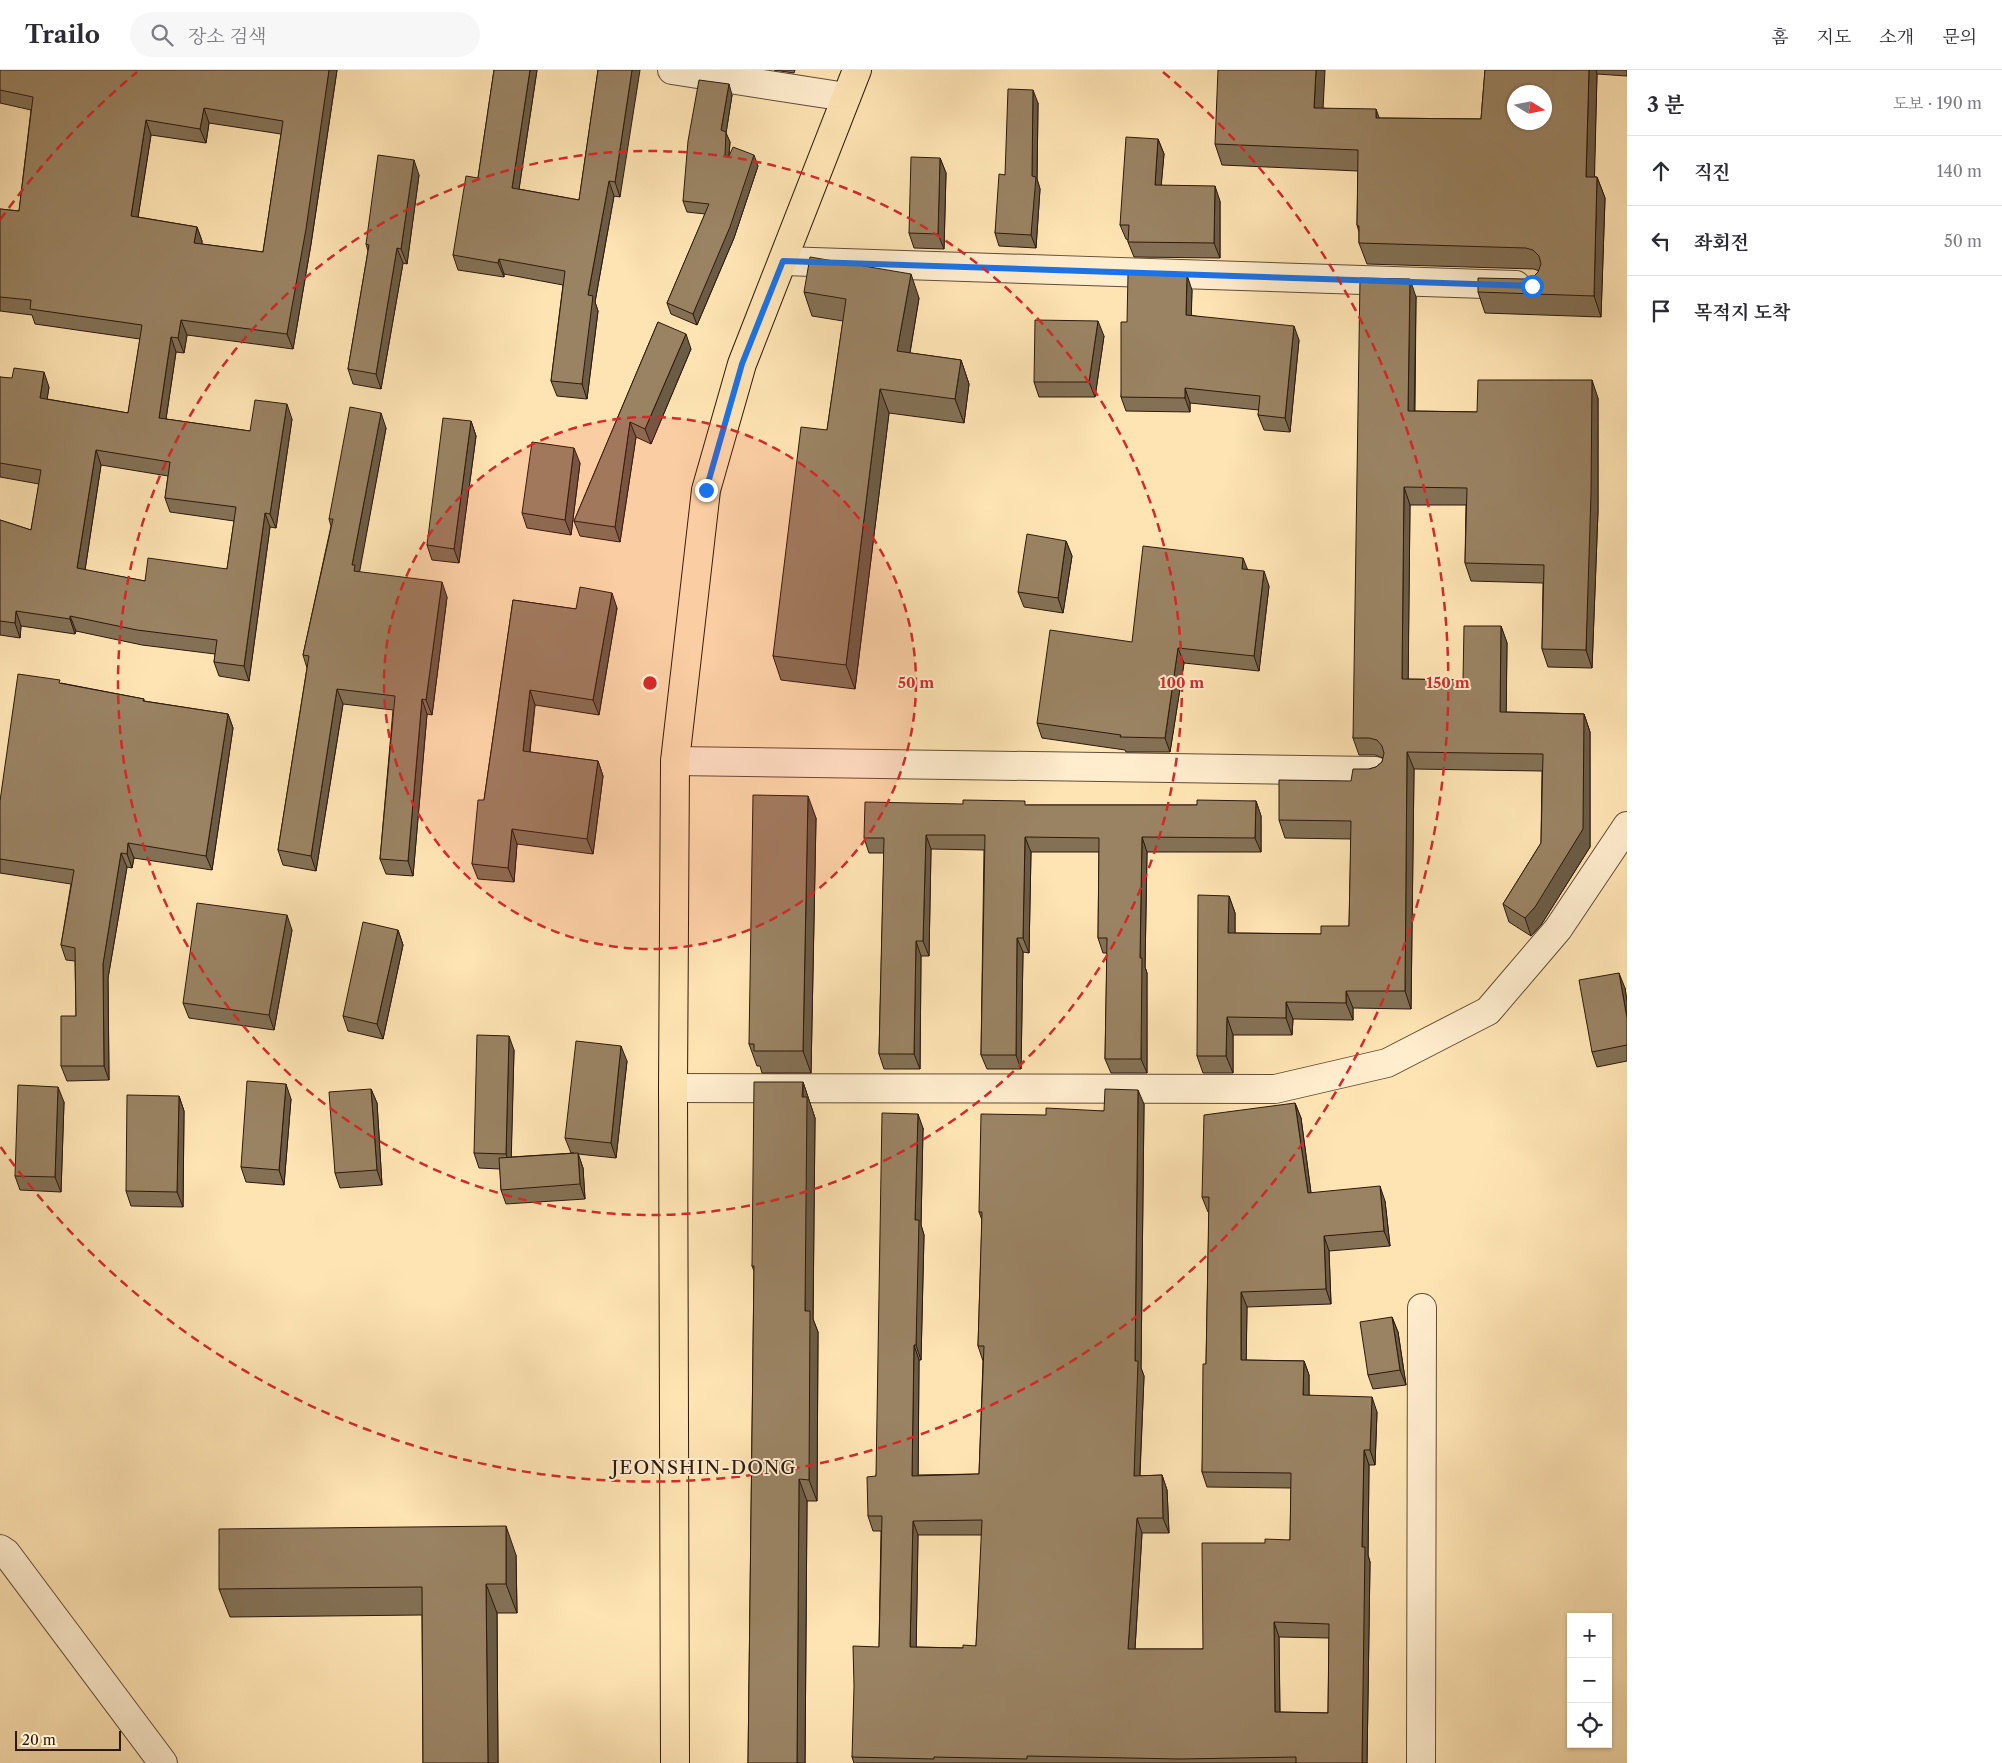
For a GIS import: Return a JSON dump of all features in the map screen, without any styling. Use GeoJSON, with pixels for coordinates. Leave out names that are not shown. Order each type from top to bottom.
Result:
{"type":"FeatureCollection","features":[{"type":"Feature","properties":{"kind":"main road"},"geometry":{"type":"LineString","coordinates":[[675,1763],[673,1088],[675,761],[706,490],[742,364],[857,70]]}},
{"type":"Feature","properties":{"kind":"street"},"geometry":{"type":"LineString","coordinates":[[672,70],[846,97]]}},
{"type":"Feature","properties":{"kind":"street"},"geometry":{"type":"LineString","coordinates":[[783,261],[1532,286]]}},
{"type":"Feature","properties":{"kind":"street"},"geometry":{"type":"LineString","coordinates":[[675,761],[1375,771]]}},
{"type":"Feature","properties":{"kind":"street"},"geometry":{"type":"LineString","coordinates":[[673,1088],[1275,1089],[1387,1063],[1488,1012],[1558,929],[1627,826]]}},
{"type":"Feature","properties":{"kind":"street"},"geometry":{"type":"LineString","coordinates":[[1421,1763],[1422,1308]]}},
{"type":"Feature","properties":{"kind":"street"},"geometry":{"type":"LineString","coordinates":[[0,1549],[6,1552],[163,1763]]}},
{"type":"Feature","properties":{"kind":"building"},"geometry":{"type":"Polygon","coordinates":[[[0,70],[329,70],[306,229],[287,334],[181,320],[178,338],[171,337],[159,418],[250,431],[255,400],[287,404],[270,514],[265,513],[244,666],[214,662],[217,640],[137,630],[70,616],[70,619],[16,611],[15,623],[0,621],[0,520],[31,530],[41,470],[0,463],[0,377],[12,378],[14,368],[44,372],[40,398],[128,413],[142,325],[30,309],[31,300],[0,297],[0,209],[19,211],[33,97],[0,90],[0,70]],[[204,108],[200,129],[146,120],[131,216],[197,227],[194,243],[263,252],[283,121],[204,108]],[[96,450],[77,568],[145,581],[148,558],[227,569],[236,507],[165,498],[170,462],[96,450]]]}},
{"type":"Feature","properties":{"kind":"building"},"geometry":{"type":"Polygon","coordinates":[[[494,70],[530,70],[512,188],[579,200],[598,70],[632,70],[615,182],[609,181],[588,295],[593,296],[582,384],[551,381],[565,271],[499,259],[498,263],[453,255],[466,176],[478,178],[494,70]]]}},
{"type":"Feature","properties":{"kind":"building"},"geometry":{"type":"Polygon","coordinates":[[[1218,70],[1316,70],[1314,108],[1376,109],[1376,118],[1481,119],[1485,70],[1589,70],[1586,177],[1597,177],[1594,296],[1478,292],[1478,278],[1532,278],[1538,272],[1541,264],[1539,256],[1533,250],[1526,248],[1359,243],[1359,226],[1357,225],[1358,150],[1215,144],[1218,70]]]}},
{"type":"Feature","properties":{"kind":"building"},"geometry":{"type":"Polygon","coordinates":[[[699,80],[729,84],[721,130],[726,132],[725,156],[729,156],[733,147],[754,155],[730,227],[693,314],[667,303],[709,204],[683,201],[688,141],[699,80]]]}},
{"type":"Feature","properties":{"kind":"building"},"geometry":{"type":"Polygon","coordinates":[[[1008,89],[1033,90],[1032,176],[1036,177],[1031,235],[995,233],[999,174],[1005,175],[1008,89]]]}},
{"type":"Feature","properties":{"kind":"building"},"geometry":{"type":"Polygon","coordinates":[[[1126,137],[1158,139],[1155,185],[1215,186],[1214,243],[1128,242],[1129,225],[1120,225],[1126,137]]]}},
{"type":"Feature","properties":{"kind":"building"},"geometry":{"type":"Polygon","coordinates":[[[378,155],[414,160],[401,249],[397,248],[376,374],[348,369],[369,245],[366,244],[378,155]]]}},
{"type":"Feature","properties":{"kind":"building"},"geometry":{"type":"Polygon","coordinates":[[[911,157],[940,158],[938,234],[909,233],[911,157]]]}},
{"type":"Feature","properties":{"kind":"building"},"geometry":{"type":"Polygon","coordinates":[[[810,257],[911,274],[897,351],[961,360],[955,399],[880,389],[846,665],[773,656],[801,427],[827,430],[846,299],[804,292],[810,257]]]}},
{"type":"Feature","properties":{"kind":"building"},"geometry":{"type":"Polygon","coordinates":[[[1128,274],[1187,275],[1186,315],[1294,326],[1285,418],[1258,415],[1260,396],[1185,388],[1185,398],[1121,397],[1121,322],[1127,322],[1128,274]]]}},
{"type":"Feature","properties":{"kind":"building"},"geometry":{"type":"Polygon","coordinates":[[[1360,278],[1410,279],[1408,411],[1477,412],[1478,380],[1592,380],[1591,494],[1586,650],[1542,649],[1544,565],[1465,563],[1467,488],[1404,487],[1402,679],[1463,680],[1464,626],[1501,626],[1500,712],[1584,714],[1583,829],[1535,907],[1525,918],[1503,904],[1541,843],[1543,754],[1407,752],[1405,991],[1346,991],[1346,1003],[1286,1002],[1286,1018],[1227,1017],[1226,1056],[1197,1056],[1198,895],[1229,896],[1228,933],[1321,934],[1321,926],[1349,926],[1351,821],[1279,820],[1279,780],[1351,781],[1353,769],[1376,767],[1382,762],[1384,753],[1382,746],[1377,740],[1353,738],[1360,278]]]}},
{"type":"Feature","properties":{"kind":"building"},"geometry":{"type":"Polygon","coordinates":[[[1035,320],[1098,321],[1089,382],[1034,382],[1035,320]]]}},
{"type":"Feature","properties":{"kind":"building"},"geometry":{"type":"Polygon","coordinates":[[[658,322],[686,334],[645,429],[630,422],[615,527],[574,521],[658,322]]]}},
{"type":"Feature","properties":{"kind":"building"},"geometry":{"type":"Polygon","coordinates":[[[350,407],[381,413],[352,565],[355,565],[354,571],[442,582],[426,700],[422,699],[408,861],[380,859],[395,696],[337,689],[311,856],[278,850],[309,656],[303,655],[333,519],[329,519],[350,407]]]}},
{"type":"Feature","properties":{"kind":"building"},"geometry":{"type":"Polygon","coordinates":[[[443,418],[471,421],[454,549],[427,545],[443,418]]]}},
{"type":"Feature","properties":{"kind":"building"},"geometry":{"type":"Polygon","coordinates":[[[532,442],[574,448],[565,520],[522,513],[532,442]]]}},
{"type":"Feature","properties":{"kind":"building"},"geometry":{"type":"Polygon","coordinates":[[[1027,534],[1066,541],[1058,598],[1018,592],[1027,534]]]}},
{"type":"Feature","properties":{"kind":"building"},"geometry":{"type":"Polygon","coordinates":[[[1143,546],[1243,558],[1242,569],[1264,571],[1254,656],[1178,648],[1165,738],[1120,737],[1121,735],[1037,723],[1050,630],[1132,642],[1143,546]]]}},
{"type":"Feature","properties":{"kind":"building"},"geometry":{"type":"Polygon","coordinates":[[[580,587],[612,593],[593,700],[530,690],[523,751],[598,761],[587,839],[512,829],[508,868],[472,864],[478,800],[484,800],[513,600],[576,609],[580,587]]]}},
{"type":"Feature","properties":{"kind":"building"},"geometry":{"type":"Polygon","coordinates":[[[18,674],[60,680],[59,683],[144,699],[143,701],[228,714],[206,856],[128,843],[127,854],[121,853],[103,964],[104,1066],[61,1066],[61,1016],[76,1016],[75,948],[61,945],[74,870],[0,859],[0,801],[18,674]]]}},
{"type":"Feature","properties":{"kind":"building"},"geometry":{"type":"Polygon","coordinates":[[[753,795],[808,796],[803,1051],[754,1051],[754,1044],[749,1044],[753,795]]]}},
{"type":"Feature","properties":{"kind":"building"},"geometry":{"type":"Polygon","coordinates":[[[963,800],[1025,801],[1025,805],[1197,805],[1197,800],[1256,801],[1255,838],[1142,837],[1141,1059],[1105,1059],[1107,938],[1098,938],[1099,838],[1025,837],[1023,938],[1017,938],[1016,1055],[981,1055],[985,835],[926,835],[923,941],[916,941],[914,1054],[879,1054],[884,838],[864,838],[865,802],[963,804],[963,800]]]}},
{"type":"Feature","properties":{"kind":"building"},"geometry":{"type":"Polygon","coordinates":[[[197,903],[287,915],[269,1015],[183,1003],[197,903]]]}},
{"type":"Feature","properties":{"kind":"building"},"geometry":{"type":"Polygon","coordinates":[[[363,922],[398,930],[377,1024],[343,1016],[363,922]]]}},
{"type":"Feature","properties":{"kind":"building"},"geometry":{"type":"Polygon","coordinates":[[[1619,973],[1627,1018],[1627,1045],[1592,1052],[1579,980],[1619,973]]]}},
{"type":"Feature","properties":{"kind":"building"},"geometry":{"type":"Polygon","coordinates":[[[477,1035],[509,1036],[506,1154],[474,1153],[477,1035]]]}},
{"type":"Feature","properties":{"kind":"building"},"geometry":{"type":"Polygon","coordinates":[[[576,1041],[621,1046],[611,1143],[565,1138],[576,1041]]]}},
{"type":"Feature","properties":{"kind":"building"},"geometry":{"type":"Polygon","coordinates":[[[247,1081],[286,1084],[279,1170],[241,1167],[247,1081]]]}},
{"type":"Feature","properties":{"kind":"building"},"geometry":{"type":"Polygon","coordinates":[[[754,1082],[803,1082],[802,1097],[807,1097],[805,1311],[810,1311],[809,1480],[799,1479],[797,1763],[748,1763],[754,1266],[752,1266],[754,1082]]]}},
{"type":"Feature","properties":{"kind":"building"},"geometry":{"type":"Polygon","coordinates":[[[18,1085],[58,1087],[55,1177],[15,1176],[18,1085]]]}},
{"type":"Feature","properties":{"kind":"building"},"geometry":{"type":"Polygon","coordinates":[[[371,1089],[377,1170],[335,1173],[329,1092],[371,1089]]]}},
{"type":"Feature","properties":{"kind":"building"},"geometry":{"type":"Polygon","coordinates":[[[1105,1089],[1138,1090],[1135,1361],[1138,1361],[1134,1476],[1162,1475],[1163,1518],[1137,1518],[1128,1649],[1203,1649],[1202,1543],[1265,1543],[1265,1539],[1290,1540],[1291,1473],[1202,1472],[1203,1364],[1206,1364],[1209,1197],[1202,1197],[1204,1115],[1295,1103],[1308,1193],[1380,1186],[1384,1231],[1324,1236],[1326,1289],[1241,1292],[1241,1360],[1304,1361],[1303,1395],[1372,1397],[1370,1450],[1364,1450],[1362,1547],[1365,1547],[1362,1763],[1296,1763],[1296,1757],[1180,1759],[1027,1756],[1027,1759],[934,1757],[934,1759],[852,1757],[853,1646],[879,1647],[882,1516],[868,1516],[867,1477],[876,1476],[882,1113],[918,1114],[915,1220],[919,1220],[916,1345],[914,1345],[912,1476],[979,1474],[984,1346],[978,1346],[982,1212],[979,1212],[981,1114],[1046,1115],[1046,1108],[1104,1111],[1105,1089]],[[982,1520],[913,1521],[910,1647],[963,1648],[963,1645],[976,1646],[982,1520]],[[1274,1622],[1275,1712],[1328,1713],[1329,1624],[1274,1622]]]}},
{"type":"Feature","properties":{"kind":"building"},"geometry":{"type":"Polygon","coordinates":[[[127,1095],[179,1096],[177,1192],[126,1191],[127,1095]]]}},
{"type":"Feature","properties":{"kind":"building"},"geometry":{"type":"Polygon","coordinates":[[[578,1153],[580,1184],[501,1190],[499,1158],[578,1153]]]}},
{"type":"Feature","properties":{"kind":"building"},"geometry":{"type":"Polygon","coordinates":[[[1392,1317],[1400,1370],[1368,1375],[1360,1322],[1392,1317]]]}},
{"type":"Feature","properties":{"kind":"building"},"geometry":{"type":"Polygon","coordinates":[[[506,1526],[506,1584],[486,1584],[488,1763],[423,1763],[422,1587],[219,1589],[219,1529],[506,1526]]]}},
{"type":"Feature","properties":{"kind":"district","name":"JEONSHIN-DONG"},"geometry":{"type":"Point","coordinates":[704,1467]}},
{"type":"Feature","properties":{"kind":"route"},"geometry":{"type":"LineString","coordinates":[[706,490],[742,364],[783,261],[1532,286]]}}]}
